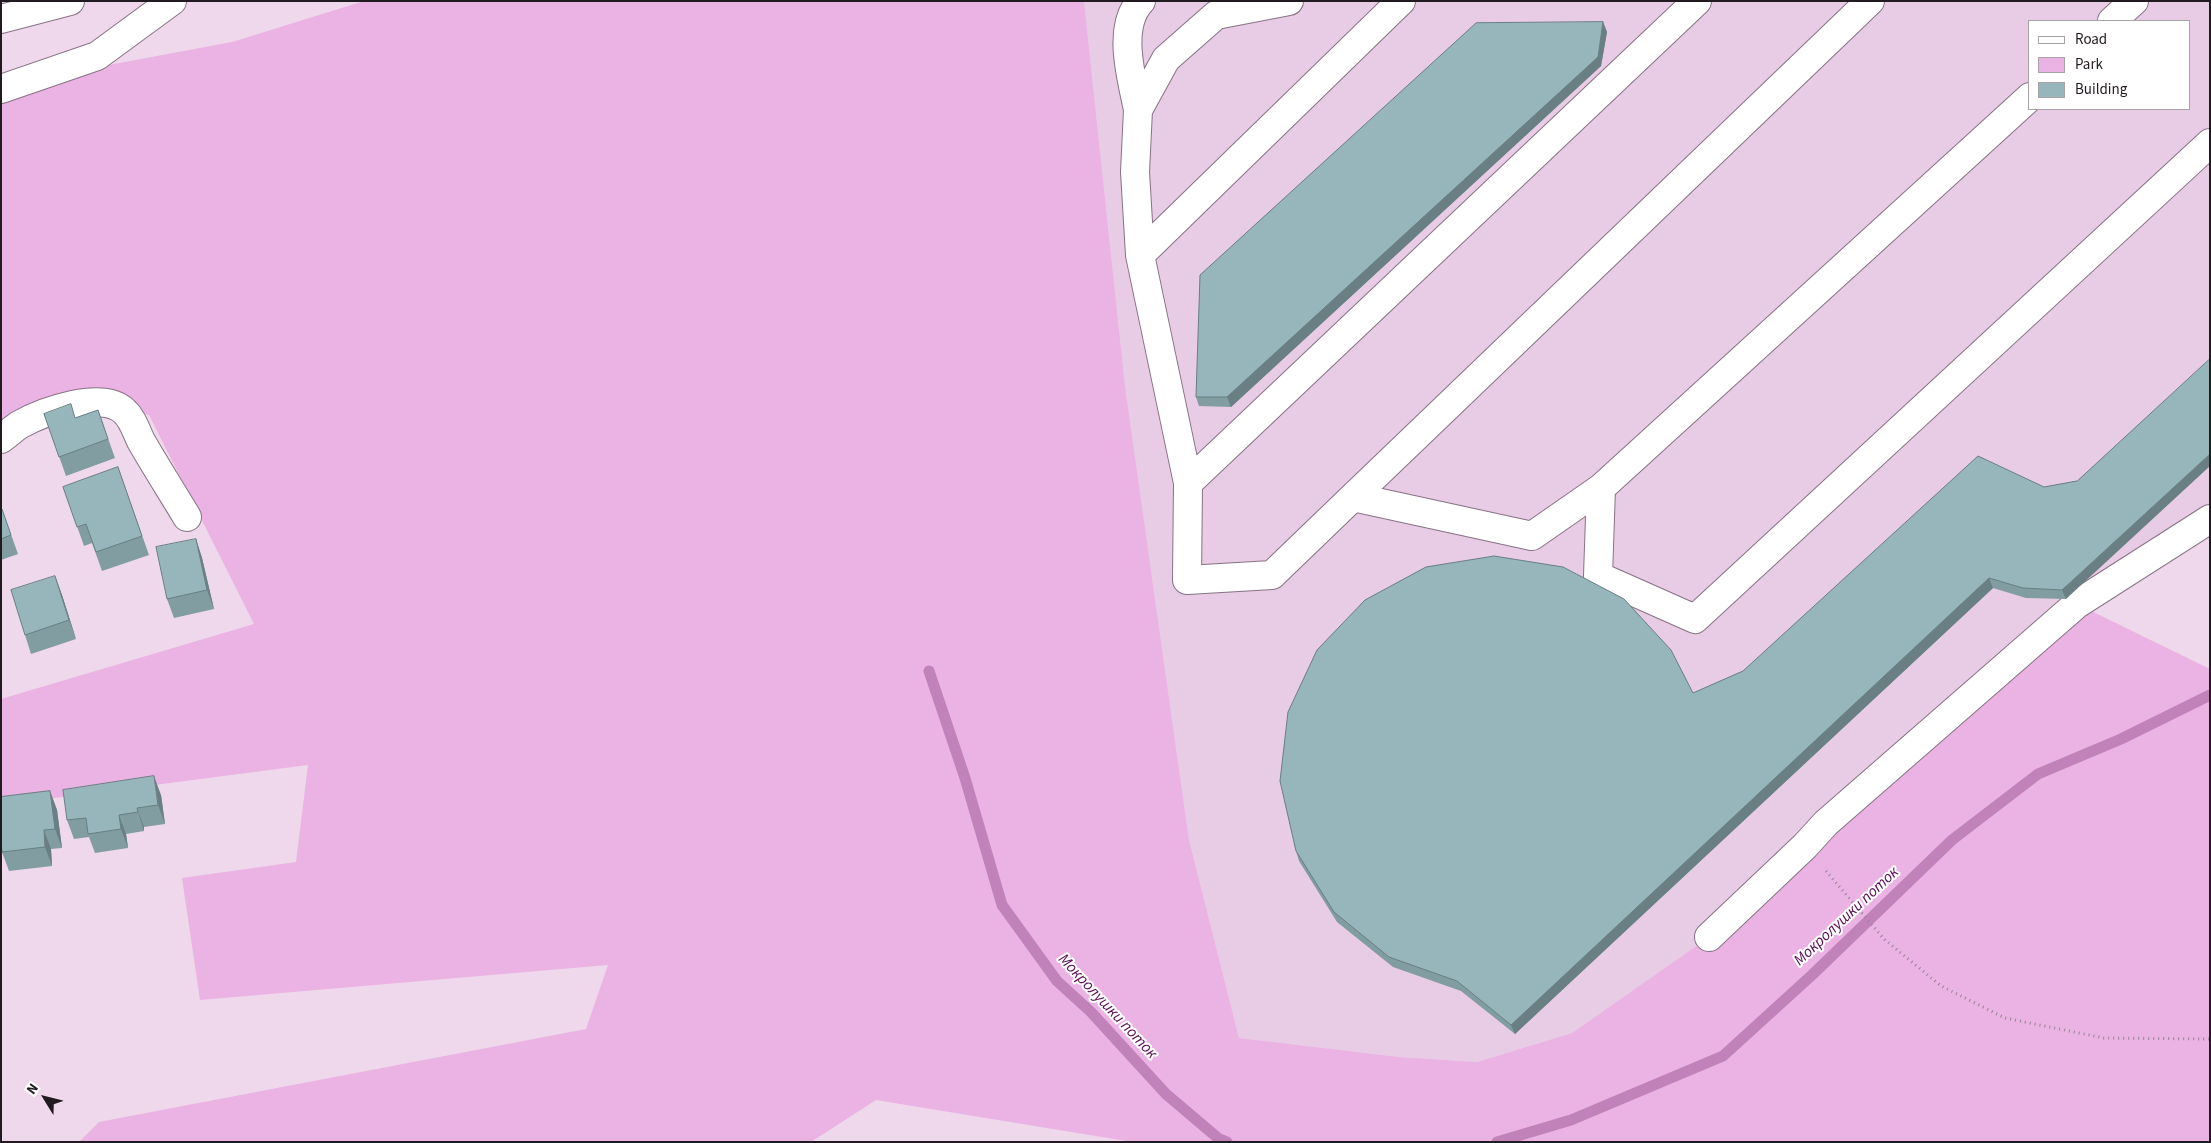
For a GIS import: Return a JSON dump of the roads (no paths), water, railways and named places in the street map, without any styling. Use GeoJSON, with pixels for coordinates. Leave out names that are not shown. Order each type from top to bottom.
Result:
{"type":"FeatureCollection","features":[{"type":"Feature","properties":{"kind":"main road"},"geometry":{"type":"LineString","coordinates":[[1,20],[70,1]]}},
{"type":"Feature","properties":{"kind":"main road"},"geometry":{"type":"LineString","coordinates":[[1,90],[97,56],[172,1]]}},
{"type":"Feature","properties":{"kind":"main road"},"geometry":{"type":"LineString","coordinates":[[1141,1],[1135,8],[1126,48],[1138,110],[1135,172],[1140,255],[1188,483],[1187,580],[1272,575],[1870,1]]}},
{"type":"Feature","properties":{"kind":"main road"},"geometry":{"type":"LineString","coordinates":[[1138,110],[1166,59],[1216,15],[1289,1]]}},
{"type":"Feature","properties":{"kind":"main road"},"geometry":{"type":"LineString","coordinates":[[1140,255],[1402,1]]}},
{"type":"Feature","properties":{"kind":"main road"},"geometry":{"type":"LineString","coordinates":[[1188,483],[1698,1]]}},
{"type":"Feature","properties":{"kind":"main road"},"geometry":{"type":"LineString","coordinates":[[2113,20],[2134,1]]}},
{"type":"Feature","properties":{"kind":"main road"},"geometry":{"type":"LineString","coordinates":[[1353,497],[1532,536],[1600,488],[2028,99]]}},
{"type":"Feature","properties":{"kind":"main road"},"geometry":{"type":"LineString","coordinates":[[1600,488],[1598,576],[1695,619],[2209,146]]}},
{"type":"Feature","properties":{"kind":"main road"},"geometry":{"type":"LineString","coordinates":[[1,439],[18,425],[47,413],[74,405],[102,402],[116,405],[132,421],[140,440],[187,517]]}},
{"type":"Feature","properties":{"kind":"main road"},"geometry":{"type":"LineString","coordinates":[[1709,937],[1805,846],[1826,823],[2077,604],[2210,519]]}},
{"type":"Feature","properties":{"kind":"waterway","name":"Мокролушки поток"},"geometry":{"type":"LineString","coordinates":[[929,671],[965,778],[1002,905],[1057,981],[1091,1012],[1166,1094],[1219,1139],[1227,1142]]}},
{"type":"Feature","properties":{"kind":"waterway","name":"Мокролушки поток"},"geometry":{"type":"LineString","coordinates":[[1497,1142],[1571,1120],[1723,1056],[1812,975],[1952,840],[2038,774],[2121,739],[2210,695]]}}]}
